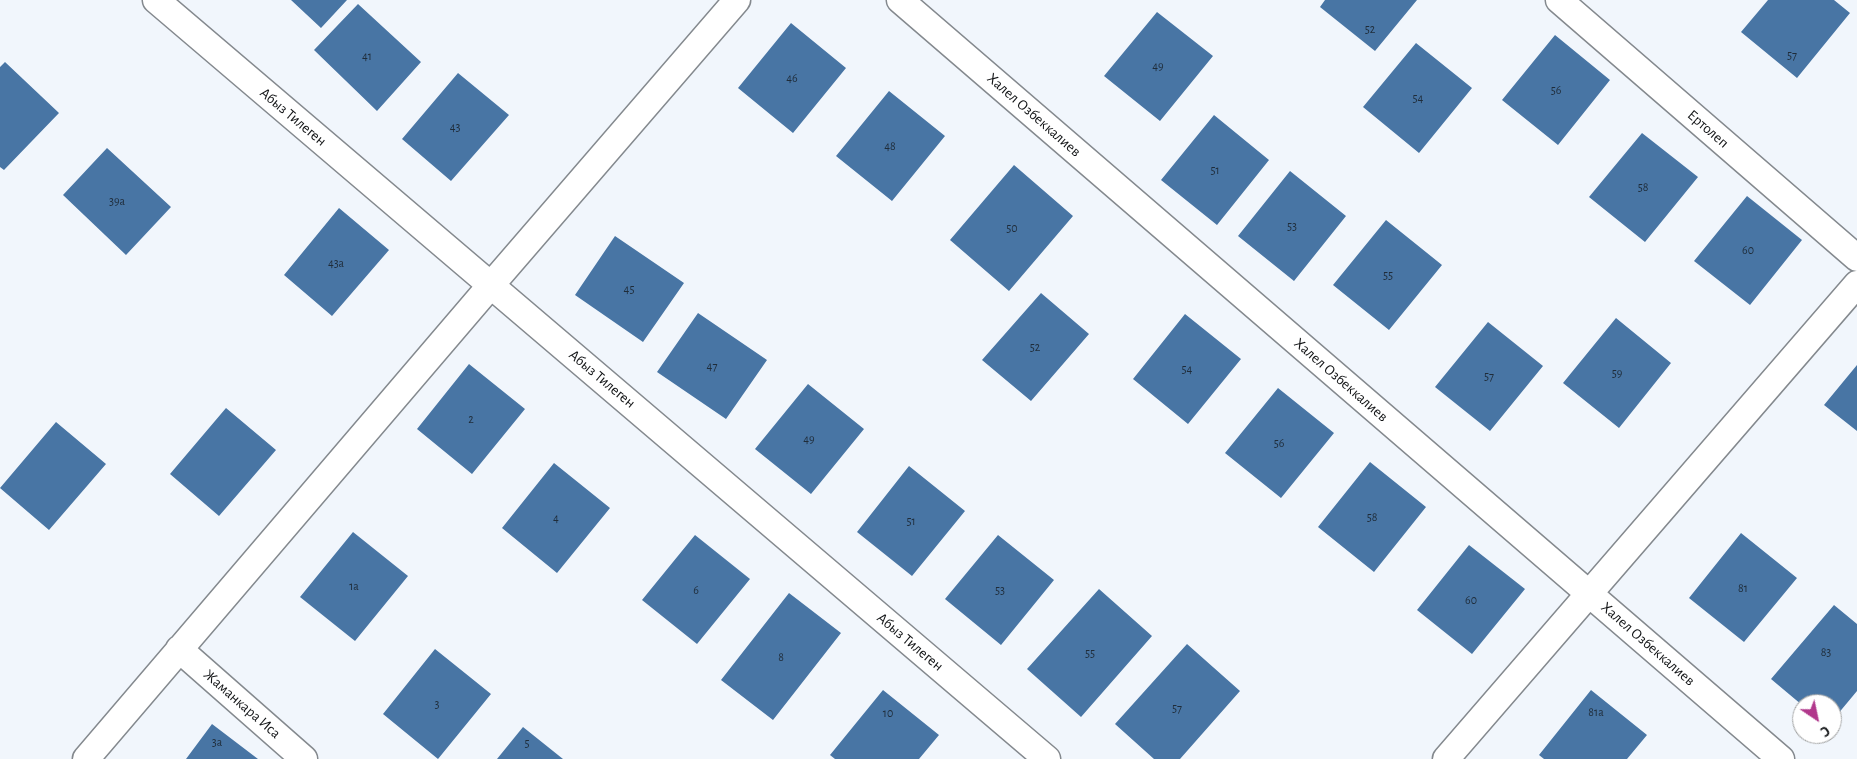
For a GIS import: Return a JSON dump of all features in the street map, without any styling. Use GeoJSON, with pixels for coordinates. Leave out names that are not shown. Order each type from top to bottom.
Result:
{"type":"FeatureCollection","features":[{"type":"Feature","properties":{"kind":"street","name":"Абыз Тилеген"},"geometry":{"type":"LineString","coordinates":[[156,0],[1047,759]]}},
{"type":"Feature","properties":{"kind":"street"},"geometry":{"type":"LineString","coordinates":[[86,759],[490,285],[737,0]]}},
{"type":"Feature","properties":{"kind":"street","name":"Халел Озбеккалиев"},"geometry":{"type":"LineString","coordinates":[[900,0],[1781,759]]}},
{"type":"Feature","properties":{"kind":"street","name":"Ертолеп"},"geometry":{"type":"LineString","coordinates":[[1559,0],[1857,258]]}},
{"type":"Feature","properties":{"kind":"street"},"geometry":{"type":"LineString","coordinates":[[1446,759],[1857,284]]}},
{"type":"Feature","properties":{"kind":"street","name":"Жаманкара Иса"},"geometry":{"type":"LineString","coordinates":[[179,649],[304,759]]}},
{"type":"Feature","properties":{"kind":"building"},"geometry":{"type":"Polygon","coordinates":[[[291,0],[347,0],[321,28],[291,0]]]}},
{"type":"Feature","properties":{"kind":"building"},"geometry":{"type":"Polygon","coordinates":[[[1325,0],[1417,0],[1375,51],[1320,7],[1325,0]]]}},
{"type":"Feature","properties":{"kind":"building"},"geometry":{"type":"Polygon","coordinates":[[[1768,0],[1834,0],[1850,13],[1797,78],[1741,32],[1768,0]]]}},
{"type":"Feature","properties":{"kind":"building"},"geometry":{"type":"Polygon","coordinates":[[[358,4],[421,62],[377,111],[314,50],[358,4]]]}},
{"type":"Feature","properties":{"kind":"building"},"geometry":{"type":"Polygon","coordinates":[[[1157,12],[1213,56],[1160,121],[1104,76],[1157,12]]]}},
{"type":"Feature","properties":{"kind":"building"},"geometry":{"type":"Polygon","coordinates":[[[791,23],[846,68],[793,133],[738,88],[791,23]]]}},
{"type":"Feature","properties":{"kind":"building"},"geometry":{"type":"Polygon","coordinates":[[[1555,35],[1610,80],[1558,145],[1502,100],[1555,35]]]}},
{"type":"Feature","properties":{"kind":"building"},"geometry":{"type":"Polygon","coordinates":[[[1416,43],[1472,88],[1419,153],[1363,107],[1416,43]]]}},
{"type":"Feature","properties":{"kind":"building"},"geometry":{"type":"Polygon","coordinates":[[[5,62],[59,113],[4,170],[0,167],[0,67],[5,62]]]}},
{"type":"Feature","properties":{"kind":"building"},"geometry":{"type":"Polygon","coordinates":[[[458,73],[509,115],[451,181],[402,139],[458,73]]]}},
{"type":"Feature","properties":{"kind":"building"},"geometry":{"type":"Polygon","coordinates":[[[889,91],[945,136],[892,201],[836,156],[889,91]]]}},
{"type":"Feature","properties":{"kind":"building"},"geometry":{"type":"Polygon","coordinates":[[[1214,115],[1269,160],[1217,225],[1161,180],[1214,115]]]}},
{"type":"Feature","properties":{"kind":"building"},"geometry":{"type":"Polygon","coordinates":[[[1642,133],[1698,177],[1645,242],[1589,197],[1642,133]]]}},
{"type":"Feature","properties":{"kind":"building"},"geometry":{"type":"Polygon","coordinates":[[[107,148],[171,207],[126,255],[63,195],[107,148]]]}},
{"type":"Feature","properties":{"kind":"building"},"geometry":{"type":"Polygon","coordinates":[[[1014,165],[1073,216],[1009,291],[950,240],[1014,165]]]}},
{"type":"Feature","properties":{"kind":"building"},"geometry":{"type":"Polygon","coordinates":[[[1290,171],[1346,216],[1294,281],[1238,236],[1290,171]]]}},
{"type":"Feature","properties":{"kind":"building"},"geometry":{"type":"Polygon","coordinates":[[[1747,196],[1802,240],[1750,305],[1694,261],[1747,196]]]}},
{"type":"Feature","properties":{"kind":"building"},"geometry":{"type":"Polygon","coordinates":[[[339,208],[389,250],[332,316],[284,275],[339,208]]]}},
{"type":"Feature","properties":{"kind":"building"},"geometry":{"type":"Polygon","coordinates":[[[1386,220],[1442,265],[1389,330],[1333,285],[1386,220]]]}},
{"type":"Feature","properties":{"kind":"building"},"geometry":{"type":"Polygon","coordinates":[[[615,236],[684,283],[643,342],[575,295],[615,236]]]}},
{"type":"Feature","properties":{"kind":"building"},"geometry":{"type":"Polygon","coordinates":[[[1041,293],[1089,334],[1031,401],[982,360],[1041,293]]]}},
{"type":"Feature","properties":{"kind":"building"},"geometry":{"type":"Polygon","coordinates":[[[698,313],[767,360],[726,419],[657,372],[698,313]]]}},
{"type":"Feature","properties":{"kind":"building"},"geometry":{"type":"Polygon","coordinates":[[[1185,314],[1241,359],[1188,424],[1133,379],[1185,314]]]}},
{"type":"Feature","properties":{"kind":"building"},"geometry":{"type":"Polygon","coordinates":[[[1616,318],[1671,363],[1619,428],[1563,383],[1616,318]]]}},
{"type":"Feature","properties":{"kind":"building"},"geometry":{"type":"Polygon","coordinates":[[[1488,322],[1543,366],[1490,431],[1435,387],[1488,322]]]}},
{"type":"Feature","properties":{"kind":"building"},"geometry":{"type":"Polygon","coordinates":[[[469,364],[525,409],[472,474],[417,429],[469,364]]]}},
{"type":"Feature","properties":{"kind":"building"},"geometry":{"type":"Polygon","coordinates":[[[1857,365],[1857,431],[1824,405],[1857,365]]]}},
{"type":"Feature","properties":{"kind":"building"},"geometry":{"type":"Polygon","coordinates":[[[808,384],[864,429],[811,494],[755,449],[808,384]]]}},
{"type":"Feature","properties":{"kind":"building"},"geometry":{"type":"Polygon","coordinates":[[[1278,388],[1334,433],[1281,498],[1225,453],[1278,388]]]}},
{"type":"Feature","properties":{"kind":"building"},"geometry":{"type":"Polygon","coordinates":[[[226,408],[276,450],[219,516],[170,474],[226,408]]]}},
{"type":"Feature","properties":{"kind":"building"},"geometry":{"type":"Polygon","coordinates":[[[56,422],[106,464],[49,530],[0,488],[56,422]]]}},
{"type":"Feature","properties":{"kind":"building"},"geometry":{"type":"Polygon","coordinates":[[[1370,462],[1426,507],[1374,572],[1318,527],[1370,462]]]}},
{"type":"Feature","properties":{"kind":"building"},"geometry":{"type":"Polygon","coordinates":[[[554,463],[610,508],[557,573],[502,528],[554,463]]]}},
{"type":"Feature","properties":{"kind":"building"},"geometry":{"type":"Polygon","coordinates":[[[909,466],[965,511],[912,576],[857,532],[909,466]]]}},
{"type":"Feature","properties":{"kind":"building"},"geometry":{"type":"Polygon","coordinates":[[[353,532],[408,576],[355,641],[300,597],[353,532]]]}},
{"type":"Feature","properties":{"kind":"building"},"geometry":{"type":"Polygon","coordinates":[[[1741,533],[1797,578],[1744,642],[1689,598],[1741,533]]]}},
{"type":"Feature","properties":{"kind":"building"},"geometry":{"type":"Polygon","coordinates":[[[695,535],[750,579],[697,644],[642,600],[695,535]]]}},
{"type":"Feature","properties":{"kind":"building"},"geometry":{"type":"Polygon","coordinates":[[[998,535],[1054,580],[1001,645],[945,599],[998,535]]]}},
{"type":"Feature","properties":{"kind":"building"},"geometry":{"type":"Polygon","coordinates":[[[1469,545],[1525,589],[1472,654],[1417,610],[1469,545]]]}},
{"type":"Feature","properties":{"kind":"building"},"geometry":{"type":"Polygon","coordinates":[[[1099,589],[1152,636],[1081,717],[1027,669],[1099,589]]]}},
{"type":"Feature","properties":{"kind":"building"},"geometry":{"type":"Polygon","coordinates":[[[789,593],[841,633],[773,720],[721,680],[789,593]]]}},
{"type":"Feature","properties":{"kind":"building"},"geometry":{"type":"Polygon","coordinates":[[[1834,605],[1857,624],[1857,691],[1842,709],[1842,694],[1792,694],[1792,697],[1771,679],[1834,605]]]}},
{"type":"Feature","properties":{"kind":"building"},"geometry":{"type":"Polygon","coordinates":[[[1187,644],[1240,691],[1180,759],[1154,759],[1115,724],[1187,644]]]}},
{"type":"Feature","properties":{"kind":"building"},"geometry":{"type":"Polygon","coordinates":[[[435,649],[491,694],[438,759],[383,714],[435,649]]]}},
{"type":"Feature","properties":{"kind":"building"},"geometry":{"type":"Polygon","coordinates":[[[883,690],[939,735],[919,759],[835,759],[830,755],[883,690]]]}},
{"type":"Feature","properties":{"kind":"building"},"geometry":{"type":"Polygon","coordinates":[[[1591,690],[1647,735],[1627,759],[1544,759],[1539,755],[1591,690]]]}},
{"type":"Feature","properties":{"kind":"building"},"geometry":{"type":"Polygon","coordinates":[[[212,724],[258,759],[186,759],[212,724]]]}},
{"type":"Feature","properties":{"kind":"building"},"geometry":{"type":"Polygon","coordinates":[[[523,727],[563,759],[497,759],[523,727]]]}}]}
